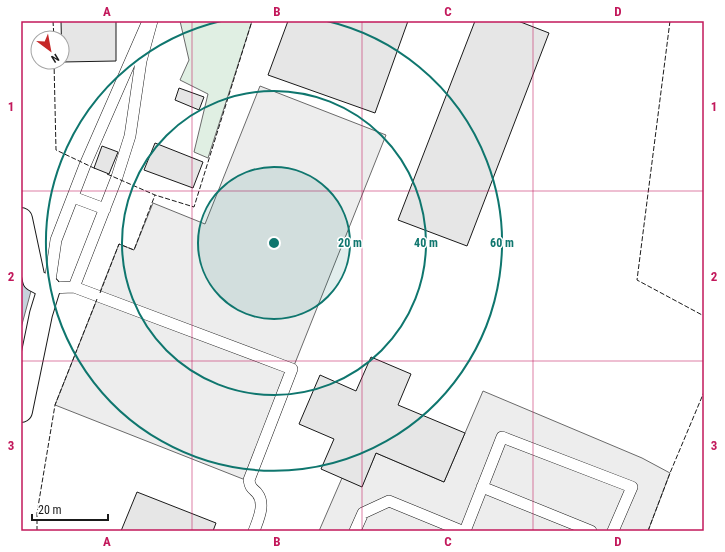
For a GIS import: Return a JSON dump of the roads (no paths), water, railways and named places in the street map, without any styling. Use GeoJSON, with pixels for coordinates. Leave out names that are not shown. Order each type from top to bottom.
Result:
{"type":"FeatureCollection","features":[{"type":"Feature","properties":{"kind":"street"},"geometry":{"type":"LineString","coordinates":[[21,219],[34,280],[49,288],[40,314],[21,411]]}},
{"type":"Feature","properties":{"kind":"lane"},"geometry":{"type":"LineString","coordinates":[[148,21],[85,165],[56,240],[49,288],[74,287],[292,369],[249,480],[250,487],[258,494],[262,504],[254,531]]}},
{"type":"Feature","properties":{"kind":"lane"},"geometry":{"type":"LineString","coordinates":[[74,287],[117,177],[130,136],[142,61],[152,21]]}},
{"type":"Feature","properties":{"kind":"lane"},"geometry":{"type":"LineString","coordinates":[[73,197],[105,209]]}},
{"type":"Feature","properties":{"kind":"lane"},"geometry":{"type":"LineString","coordinates":[[465,531],[502,437],[632,487],[613,531]]}},
{"type":"Feature","properties":{"kind":"lane"},"geometry":{"type":"LineString","coordinates":[[482,488],[591,531]]}},
{"type":"Feature","properties":{"kind":"lane"},"geometry":{"type":"LineString","coordinates":[[355,531],[363,512],[389,501],[462,531]]}}]}
